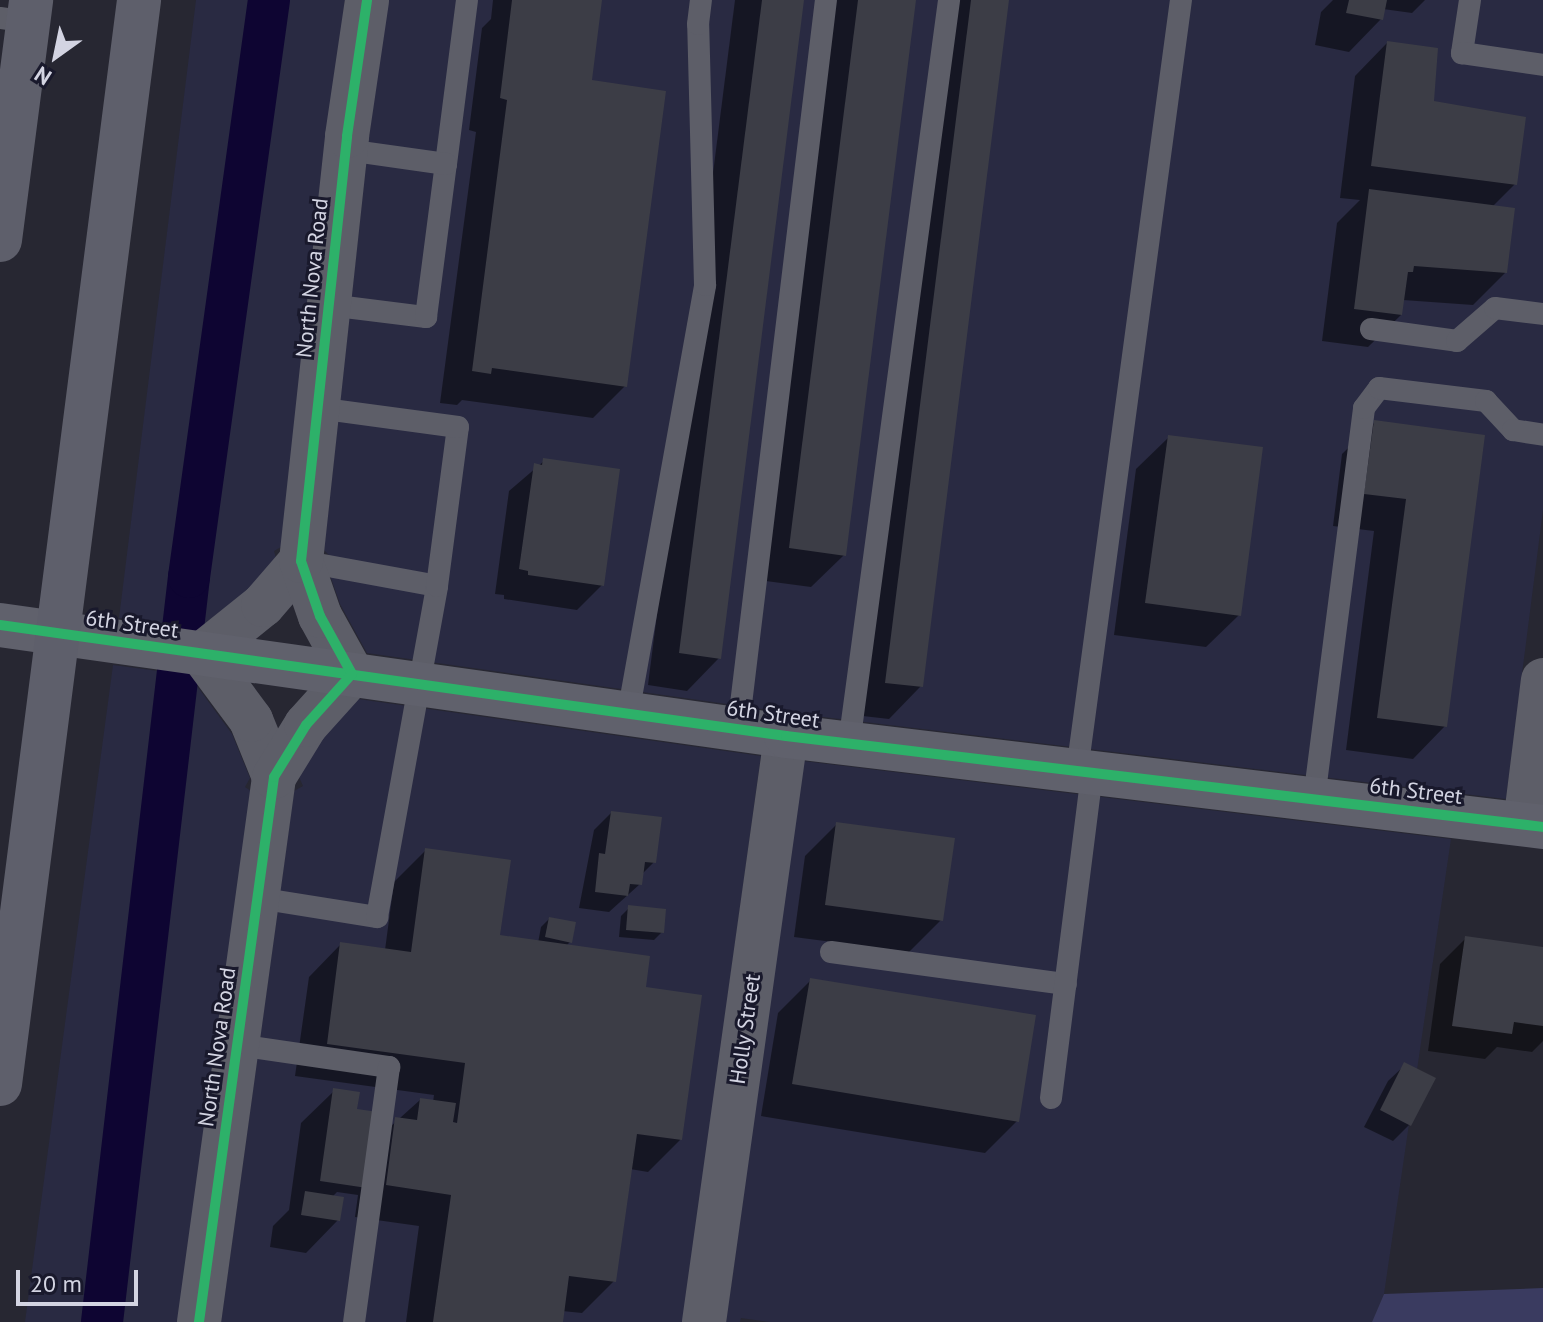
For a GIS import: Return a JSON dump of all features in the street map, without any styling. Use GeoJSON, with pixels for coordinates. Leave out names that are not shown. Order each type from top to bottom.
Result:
{"type":"FeatureCollection","features":[{"type":"Feature","properties":{"kind":"main road"},"geometry":{"type":"LineString","coordinates":[[0,1084],[139,0]]}},
{"type":"Feature","properties":{"kind":"main road"},"geometry":{"type":"LineString","coordinates":[[0,240],[10,77],[20,14]]}},
{"type":"Feature","properties":{"kind":"street","name":"North Nova Road"},"geometry":{"type":"LineString","coordinates":[[301,561],[346,150],[367,0]]}},
{"type":"Feature","properties":{"kind":"street"},"geometry":{"type":"LineString","coordinates":[[274,777],[251,720],[202,654],[263,605],[301,561]]}},
{"type":"Feature","properties":{"kind":"street"},"geometry":{"type":"LineString","coordinates":[[274,777],[306,725],[352,674],[320,616],[301,561]]}},
{"type":"Feature","properties":{"kind":"street","name":"6th Street"},"geometry":{"type":"LineString","coordinates":[[0,625],[786,736],[1534,826]]}},
{"type":"Feature","properties":{"kind":"street"},"geometry":{"type":"LineString","coordinates":[[1534,826],[1543,680]]}},
{"type":"Feature","properties":{"kind":"street","name":"Holly Street"},"geometry":{"type":"LineString","coordinates":[[704,1322],[786,736]]}},
{"type":"Feature","properties":{"kind":"street","name":"North Nova Road"},"geometry":{"type":"LineString","coordinates":[[199,1322],[274,777]]}},
{"type":"Feature","properties":{"kind":"lane"},"geometry":{"type":"LineString","coordinates":[[329,305],[426,317],[467,0]]}},
{"type":"Feature","properties":{"kind":"lane"},"geometry":{"type":"LineString","coordinates":[[628,714],[705,285],[698,24],[701,0]]}},
{"type":"Feature","properties":{"kind":"lane"},"geometry":{"type":"LineString","coordinates":[[738,729],[826,0]]}},
{"type":"Feature","properties":{"kind":"lane"},"geometry":{"type":"LineString","coordinates":[[849,744],[949,0]]}},
{"type":"Feature","properties":{"kind":"lane"},"geometry":{"type":"LineString","coordinates":[[1051,1098],[1066,984],[1084,772],[1181,0]]}},
{"type":"Feature","properties":{"kind":"lane"},"geometry":{"type":"LineString","coordinates":[[1470,0],[1462,53],[1543,65]]}},
{"type":"Feature","properties":{"kind":"lane"},"geometry":{"type":"LineString","coordinates":[[346,150],[446,164]]}},
{"type":"Feature","properties":{"kind":"lane"},"geometry":{"type":"LineString","coordinates":[[1371,329],[1457,341],[1495,308],[1543,314]]}},
{"type":"Feature","properties":{"kind":"lane"},"geometry":{"type":"LineString","coordinates":[[1314,799],[1364,408],[1379,388],[1486,401],[1513,430],[1543,435]]}},
{"type":"Feature","properties":{"kind":"lane"},"geometry":{"type":"LineString","coordinates":[[258,898],[377,917],[437,586],[458,427],[318,408]]}},
{"type":"Feature","properties":{"kind":"lane"},"geometry":{"type":"LineString","coordinates":[[301,561],[437,586]]}},
{"type":"Feature","properties":{"kind":"lane"},"geometry":{"type":"LineString","coordinates":[[831,952],[1066,984]]}},
{"type":"Feature","properties":{"kind":"lane"},"geometry":{"type":"LineString","coordinates":[[238,1045],[389,1067],[354,1322]]}},
{"type":"Feature","properties":{"kind":"shaded area"},"geometry":{"type":"Polygon","coordinates":[[[196,0],[345,0],[281,547],[274,551],[276,558],[249,589],[198,629],[119,618],[196,0]]]}},
{"type":"Feature","properties":{"kind":"shaded area"},"geometry":{"type":"Polygon","coordinates":[[[388,0],[1543,0],[1543,510],[1506,799],[790,713],[367,653],[340,604],[326,564],[331,557],[324,550],[369,136],[388,0]]]}},
{"type":"Feature","properties":{"kind":"shaded area"},"geometry":{"type":"Polygon","coordinates":[[[113,665],[189,675],[232,734],[250,778],[245,787],[251,791],[178,1322],[25,1322],[113,665]]]}},
{"type":"Feature","properties":{"kind":"shaded area"},"geometry":{"type":"Polygon","coordinates":[[[358,699],[761,756],[683,1322],[221,1322],[294,791],[303,786],[299,777],[322,738],[358,699]]]}},
{"type":"Feature","properties":{"kind":"shaded area"},"geometry":{"type":"Polygon","coordinates":[[[803,761],[1451,839],[1384,1294],[1372,1322],[770,1322],[741,1318],[740,1322],[726,1322],[803,761]]]}},
{"type":"Feature","properties":{"kind":"shaded area"},"geometry":{"type":"Polygon","coordinates":[[[1543,1288],[1543,1322],[1372,1322],[1384,1294],[1543,1288]]]}},
{"type":"Feature","properties":{"kind":"building"},"geometry":{"type":"Polygon","coordinates":[[[512,0],[602,0],[592,80],[666,91],[627,387],[492,368],[491,374],[472,371],[507,100],[500,98],[512,0]]]}},
{"type":"Feature","properties":{"kind":"building"},"geometry":{"type":"Polygon","coordinates":[[[762,0],[804,0],[721,659],[679,653],[762,0]]]}},
{"type":"Feature","properties":{"kind":"building"},"geometry":{"type":"Polygon","coordinates":[[[858,0],[916,0],[846,556],[789,548],[858,0]]]}},
{"type":"Feature","properties":{"kind":"building"},"geometry":{"type":"Polygon","coordinates":[[[971,0],[1009,0],[923,687],[885,683],[971,0]]]}},
{"type":"Feature","properties":{"kind":"building"},"geometry":{"type":"Polygon","coordinates":[[[1349,0],[1387,0],[1383,20],[1346,13],[1349,0]]]}},
{"type":"Feature","properties":{"kind":"building"},"geometry":{"type":"Polygon","coordinates":[[[1387,41],[1438,48],[1434,101],[1526,117],[1517,185],[1371,166],[1387,41]]]}},
{"type":"Feature","properties":{"kind":"building"},"geometry":{"type":"Polygon","coordinates":[[[1369,189],[1515,208],[1507,273],[1414,266],[1413,272],[1408,272],[1402,315],[1354,309],[1369,189]]]}},
{"type":"Feature","properties":{"kind":"building"},"geometry":{"type":"Polygon","coordinates":[[[1374,420],[1485,435],[1447,727],[1377,718],[1406,499],[1364,494],[1374,420]]]}},
{"type":"Feature","properties":{"kind":"building"},"geometry":{"type":"Polygon","coordinates":[[[1168,435],[1263,447],[1241,616],[1145,603],[1168,435]]]}},
{"type":"Feature","properties":{"kind":"building"},"geometry":{"type":"Polygon","coordinates":[[[543,458],[620,469],[604,586],[528,575],[528,571],[519,569],[534,463],[542,465],[543,458]]]}},
{"type":"Feature","properties":{"kind":"building"},"geometry":{"type":"Polygon","coordinates":[[[611,811],[662,817],[656,863],[645,862],[642,885],[630,884],[628,896],[595,892],[599,853],[605,854],[611,811]]]}},
{"type":"Feature","properties":{"kind":"building"},"geometry":{"type":"Polygon","coordinates":[[[836,822],[955,838],[943,921],[825,905],[836,822]]]}},
{"type":"Feature","properties":{"kind":"building"},"geometry":{"type":"Polygon","coordinates":[[[425,848],[511,860],[500,935],[650,956],[646,987],[702,995],[682,1140],[637,1134],[616,1282],[569,1276],[563,1322],[433,1322],[451,1195],[386,1185],[395,1117],[417,1120],[420,1098],[456,1103],[453,1122],[457,1123],[465,1063],[327,1044],[340,942],[411,952],[425,848]]]}},
{"type":"Feature","properties":{"kind":"building"},"geometry":{"type":"Polygon","coordinates":[[[628,905],[666,909],[664,933],[626,930],[628,905]]]}},
{"type":"Feature","properties":{"kind":"building"},"geometry":{"type":"Polygon","coordinates":[[[549,917],[576,922],[572,943],[545,937],[549,917]]]}},
{"type":"Feature","properties":{"kind":"building"},"geometry":{"type":"Polygon","coordinates":[[[1465,936],[1543,947],[1543,1026],[1514,1022],[1512,1034],[1452,1026],[1465,936]]]}},
{"type":"Feature","properties":{"kind":"building"},"geometry":{"type":"Polygon","coordinates":[[[810,978],[1036,1015],[1019,1122],[792,1084],[810,978]]]}},
{"type":"Feature","properties":{"kind":"building"},"geometry":{"type":"Polygon","coordinates":[[[1404,1062],[1436,1078],[1411,1126],[1380,1110],[1404,1062]]]}},
{"type":"Feature","properties":{"kind":"building"},"geometry":{"type":"Polygon","coordinates":[[[333,1088],[360,1092],[357,1109],[378,1112],[367,1188],[320,1181],[333,1088]]]}},
{"type":"Feature","properties":{"kind":"building"},"geometry":{"type":"Polygon","coordinates":[[[305,1191],[344,1197],[340,1221],[301,1215],[305,1191]]]}},
{"type":"Feature","properties":{"kind":"waterway"},"geometry":{"type":"LineString","coordinates":[[102,1322],[189,577],[269,0]]}},
{"type":"Feature","properties":{"kind":"cycle path"},"geometry":{"type":"LineString","coordinates":[[352,674],[320,616],[301,561],[347,136],[367,0]]}},
{"type":"Feature","properties":{"kind":"cycle path"},"geometry":{"type":"LineString","coordinates":[[0,625],[786,736],[1543,827]]}},
{"type":"Feature","properties":{"kind":"cycle path"},"geometry":{"type":"LineString","coordinates":[[199,1322],[274,777],[306,725],[352,674]]}}]}
